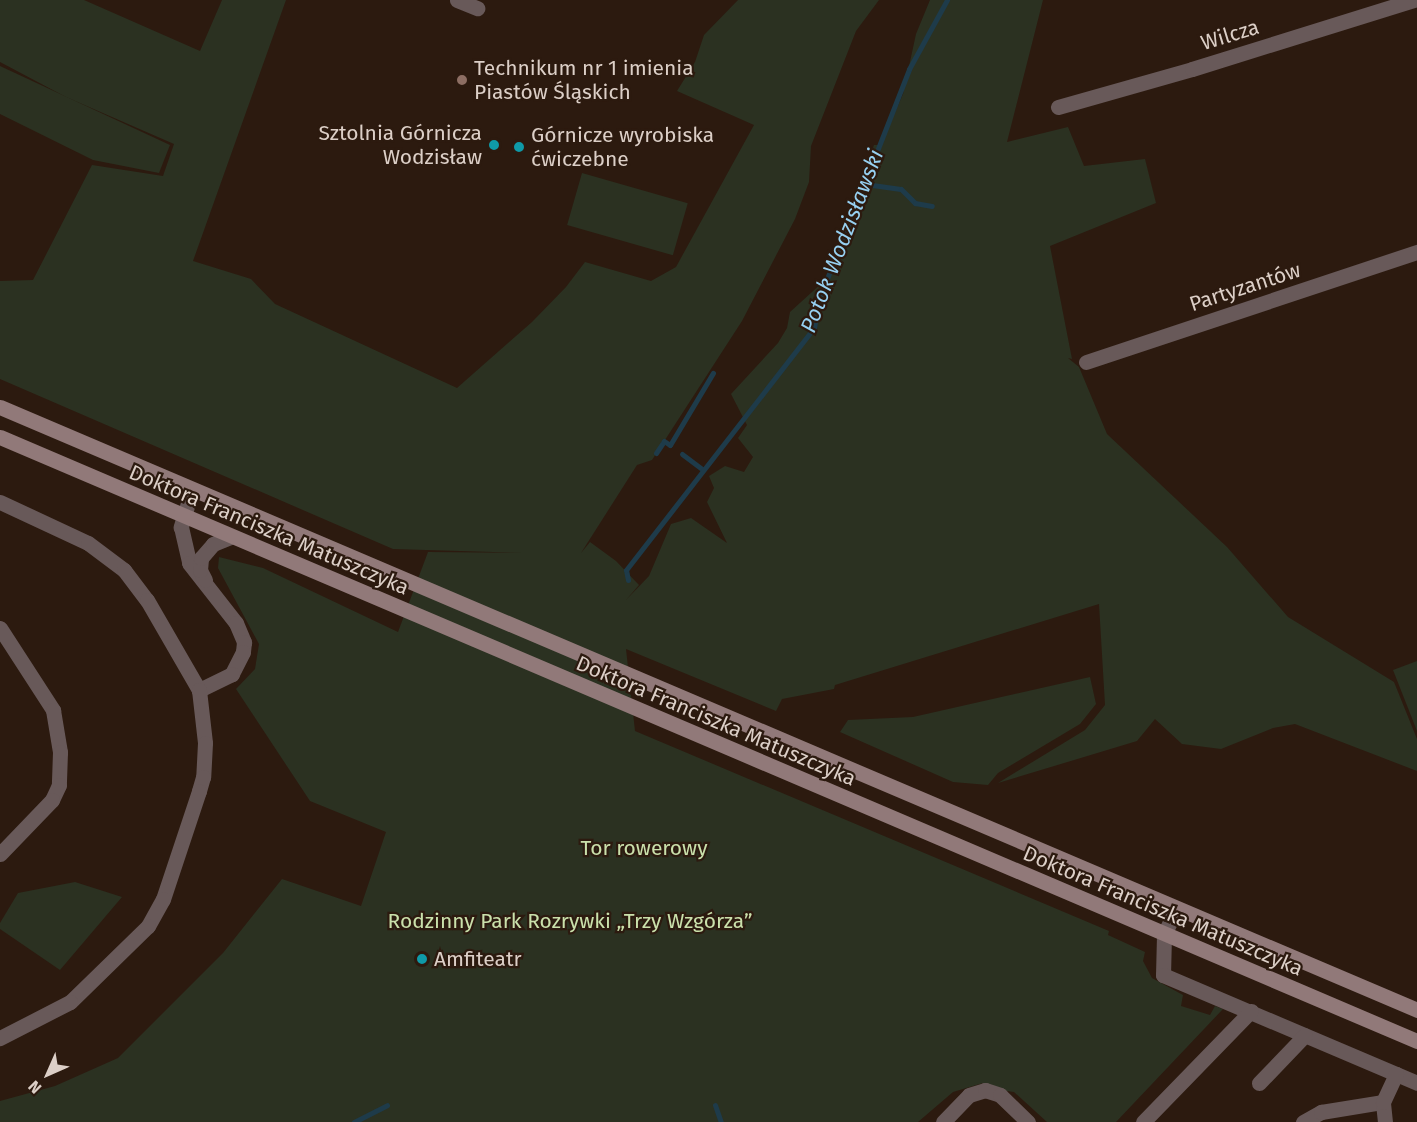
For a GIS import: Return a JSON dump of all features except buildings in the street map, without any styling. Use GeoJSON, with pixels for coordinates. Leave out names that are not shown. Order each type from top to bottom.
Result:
{"type":"FeatureCollection","features":[{"type":"Feature","properties":{"kind":"main road","name":"Doktora Franciszka Matuszczyka"},"geometry":{"type":"LineString","coordinates":[[0,407],[1417,1010]]}},
{"type":"Feature","properties":{"kind":"main road","name":"Doktora Franciszka Matuszczyka"},"geometry":{"type":"LineString","coordinates":[[0,437],[230,537],[1417,1041]]}},
{"type":"Feature","properties":{"kind":"street"},"geometry":{"type":"LineString","coordinates":[[457,0],[477,8]]}},
{"type":"Feature","properties":{"kind":"street","name":"Wilcza"},"geometry":{"type":"LineString","coordinates":[[1058,107],[1192,69],[1413,0]]}},
{"type":"Feature","properties":{"kind":"street","name":"Partyzantów"},"geometry":{"type":"LineString","coordinates":[[1086,362],[1417,252]]}},
{"type":"Feature","properties":{"kind":"street"},"geometry":{"type":"LineString","coordinates":[[192,490],[183,516],[182,541],[189,563],[236,623],[244,642],[243,652],[232,674],[199,690]]}},
{"type":"Feature","properties":{"kind":"street"},"geometry":{"type":"LineString","coordinates":[[0,502],[88,543],[124,570],[147,600],[199,690],[204,743],[203,777],[164,898],[148,926],[70,1002],[0,1038]]}},
{"type":"Feature","properties":{"kind":"street"},"geometry":{"type":"LineString","coordinates":[[207,585],[200,570],[201,558],[213,544],[230,537]]}},
{"type":"Feature","properties":{"kind":"street"},"geometry":{"type":"LineString","coordinates":[[0,628],[53,710],[60,752],[59,785],[52,800],[0,854]]}},
{"type":"Feature","properties":{"kind":"street"},"geometry":{"type":"LineString","coordinates":[[1176,909],[1164,935],[1163,975],[1417,1083]]}},
{"type":"Feature","properties":{"kind":"street"},"geometry":{"type":"LineString","coordinates":[[1143,1122],[1251,1011]]}},
{"type":"Feature","properties":{"kind":"street"},"geometry":{"type":"LineString","coordinates":[[1259,1083],[1305,1035]]}},
{"type":"Feature","properties":{"kind":"street"},"geometry":{"type":"LineString","coordinates":[[1385,1122],[1383,1102],[1396,1074]]}},
{"type":"Feature","properties":{"kind":"street"},"geometry":{"type":"LineString","coordinates":[[943,1122],[969,1095],[985,1090],[1000,1095],[1028,1122]]}},
{"type":"Feature","properties":{"kind":"street"},"geometry":{"type":"LineString","coordinates":[[1303,1122],[1321,1112],[1383,1102]]}},
{"type":"Feature","properties":{"kind":"green space"},"geometry":{"type":"Polygon","coordinates":[[[0,0],[84,0],[200,51],[222,0],[286,0],[193,261],[251,279],[275,304],[457,388],[532,322],[566,287],[585,262],[651,281],[676,267],[754,125],[677,91],[695,62],[704,35],[738,0],[879,0],[856,31],[811,146],[809,182],[795,219],[742,321],[652,460],[637,465],[581,553],[590,542],[616,561],[639,585],[626,600],[649,576],[671,524],[691,518],[727,543],[707,502],[714,488],[709,476],[725,466],[744,472],[753,457],[738,438],[747,425],[731,394],[778,343],[787,328],[790,312],[834,272],[850,228],[856,193],[874,145],[881,145],[903,94],[916,34],[930,0],[1043,0],[1007,142],[1068,127],[1084,166],[1145,159],[1156,203],[1050,246],[1072,359],[1068,358],[1079,367],[1107,434],[1227,547],[1288,617],[1394,682],[1417,739],[1417,771],[1295,724],[1273,728],[1221,749],[1182,744],[1155,719],[1137,741],[998,783],[1085,730],[1105,705],[1099,604],[835,685],[834,689],[782,699],[776,711],[626,649],[635,731],[1109,931],[1108,935],[1145,952],[1143,961],[1152,978],[1183,995],[1181,1006],[1210,1015],[1215,1006],[1223,1009],[1116,1122],[1047,1122],[1014,1092],[985,1088],[983,1083],[953,1092],[918,1122],[0,1122],[0,1101],[55,1086],[118,1058],[223,953],[282,879],[361,906],[386,832],[310,801],[236,689],[255,669],[259,644],[218,568],[219,557],[263,568],[398,632],[428,552],[523,553],[393,549],[0,379],[0,281],[33,280],[92,165],[163,176],[174,144],[66,97],[0,62],[0,0]]]}},
{"type":"Feature","properties":{"kind":"green space"},"geometry":{"type":"Polygon","coordinates":[[[0,66],[170,145],[159,173],[93,160],[0,114],[0,66]]]}},
{"type":"Feature","properties":{"kind":"green space"},"geometry":{"type":"Polygon","coordinates":[[[582,173],[688,203],[673,255],[567,225],[582,173]]]}},
{"type":"Feature","properties":{"kind":"green space"},"geometry":{"type":"Polygon","coordinates":[[[1417,661],[1417,731],[1393,670],[1417,661]]]}},
{"type":"Feature","properties":{"kind":"green space"},"geometry":{"type":"Polygon","coordinates":[[[1090,677],[1096,704],[1080,724],[998,773],[988,785],[953,782],[840,732],[848,720],[913,717],[1090,677]]]}},
{"type":"Feature","properties":{"kind":"green space"},"geometry":{"type":"Polygon","coordinates":[[[75,882],[122,897],[60,970],[0,929],[0,923],[18,893],[75,882]]]}},
{"type":"Feature","properties":{"kind":"waterway","name":"Potok Wodzisławski"},"geometry":{"type":"LineString","coordinates":[[628,580],[626,570],[814,328],[819,299],[909,69],[947,0]]}},
{"type":"Feature","properties":{"kind":"waterway"},"geometry":{"type":"LineString","coordinates":[[865,184],[901,189],[915,203],[932,206]]}},
{"type":"Feature","properties":{"kind":"waterway"},"geometry":{"type":"LineString","coordinates":[[656,453],[664,441],[670,445],[713,373]]}},
{"type":"Feature","properties":{"kind":"waterway"},"geometry":{"type":"LineString","coordinates":[[682,454],[702,469]]}},
{"type":"Feature","properties":{"kind":"waterway"},"geometry":{"type":"LineString","coordinates":[[354,1122],[387,1105]]}},
{"type":"Feature","properties":{"kind":"waterway","name":"Potok Wodzisławski"},"geometry":{"type":"LineString","coordinates":[[715,1105],[721,1122]]}},
{"type":"Feature","properties":{"kind":"place","name":"Technikum nr 1 imienia Piastów Śląskich"},"geometry":{"type":"Point","coordinates":[462,80]}},
{"type":"Feature","properties":{"kind":"place","name":"Sztolnia Górnicza Wodzisław"},"geometry":{"type":"Point","coordinates":[494,145]}},
{"type":"Feature","properties":{"kind":"place","name":"Górnicze wyrobiska ćwiczebne"},"geometry":{"type":"Point","coordinates":[519,147]}},
{"type":"Feature","properties":{"kind":"place","name":"Amfiteatr"},"geometry":{"type":"Point","coordinates":[422,959]}},
{"type":"Feature","properties":{"kind":"park label","name":"Tor rowerowy"},"geometry":{"type":"Point","coordinates":[644,848]}},
{"type":"Feature","properties":{"kind":"park label","name":"Rodzinny Park Rozrywki „Trzy Wzgórza”"},"geometry":{"type":"Point","coordinates":[570,921]}}]}
